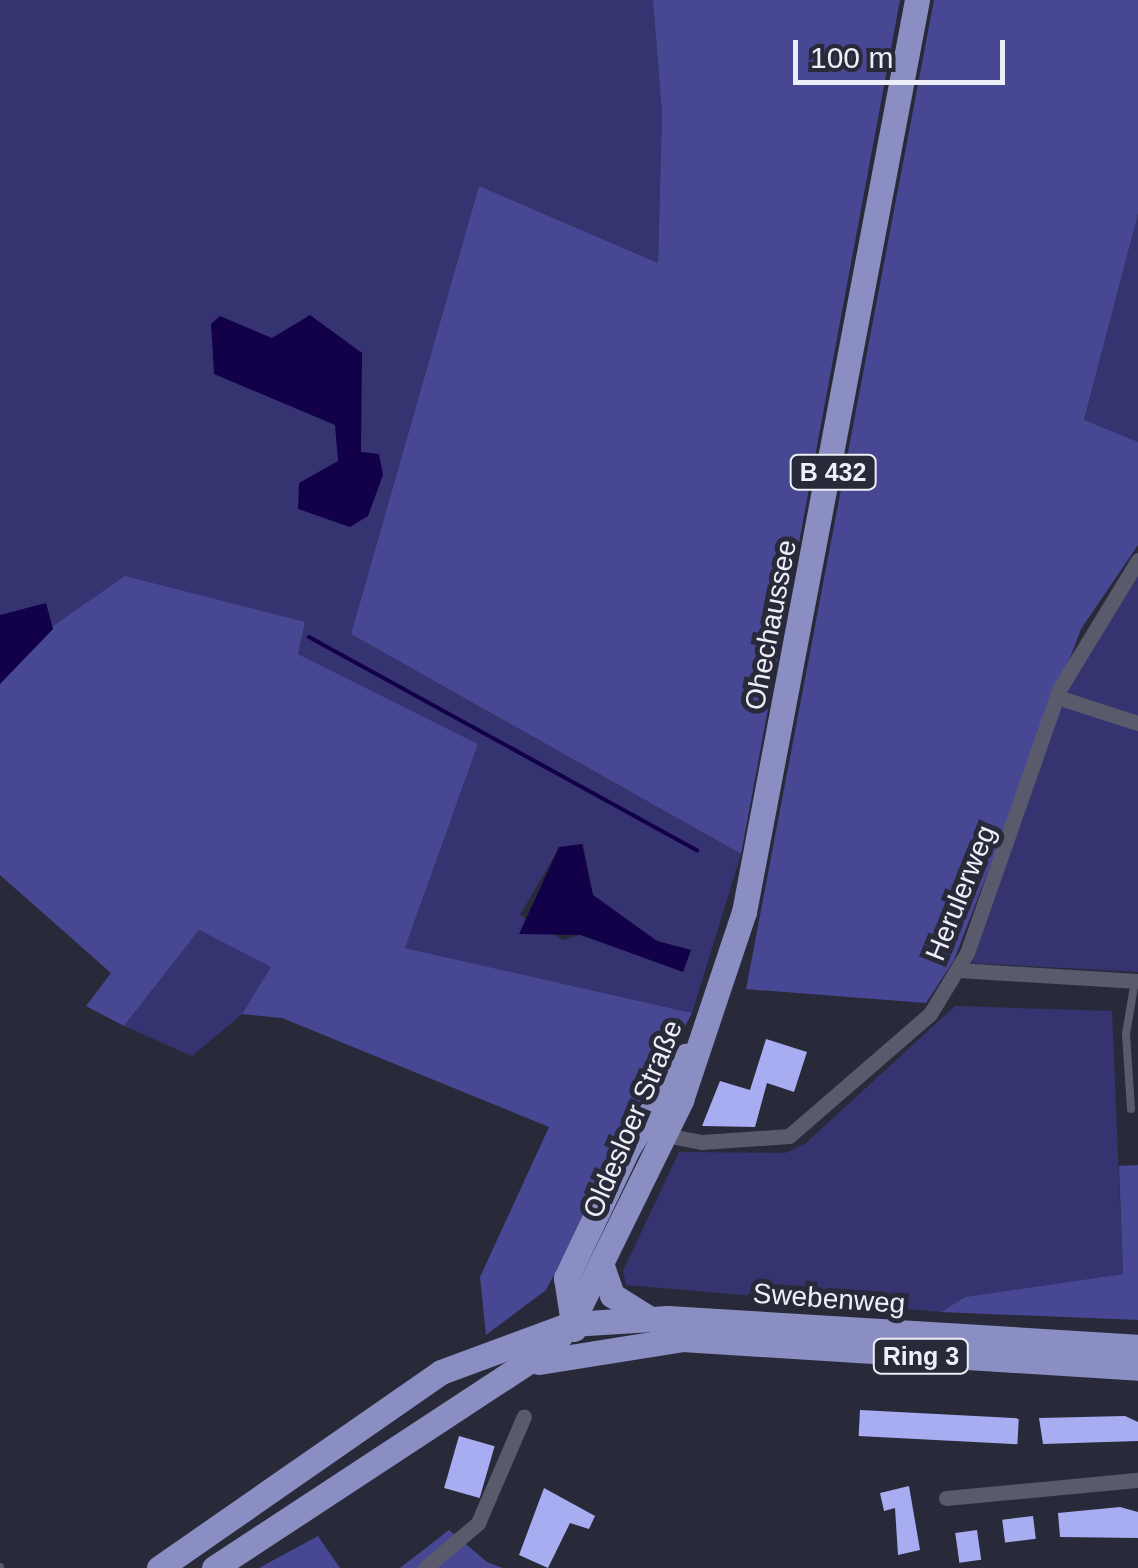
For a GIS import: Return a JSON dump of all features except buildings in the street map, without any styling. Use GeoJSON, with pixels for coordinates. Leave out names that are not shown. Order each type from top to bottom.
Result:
{"type":"FeatureCollection","features":[{"type":"Feature","properties":{"kind":"main road","name":"Ohechaussee"},"geometry":{"type":"LineString","coordinates":[[709,1021],[754,859],[916,0]]}},
{"type":"Feature","properties":{"kind":"main road","name":"Oldesloer Straße"},"geometry":{"type":"LineString","coordinates":[[566,1278],[628,1148],[709,1021]]}},
{"type":"Feature","properties":{"kind":"main road","name":"Oldesloer Straße"},"geometry":{"type":"LineString","coordinates":[[214,1568],[530,1366],[571,1324],[665,1134],[709,1021]]}},
{"type":"Feature","properties":{"kind":"main road"},"geometry":{"type":"LineString","coordinates":[[602,1266],[612,1295],[646,1317]]}},
{"type":"Feature","properties":{"kind":"main road"},"geometry":{"type":"LineString","coordinates":[[566,1278],[571,1324],[597,1347]]}},
{"type":"Feature","properties":{"kind":"main road","name":"B 432"},"geometry":{"type":"LineString","coordinates":[[518,1339],[566,1278]]}},
{"type":"Feature","properties":{"kind":"main road","name":"Swebenweg"},"geometry":{"type":"LineString","coordinates":[[518,1339],[571,1324],[646,1317],[1138,1347]]}},
{"type":"Feature","properties":{"kind":"main road","name":"Ring 3"},"geometry":{"type":"LineString","coordinates":[[159,1568],[278,1494],[423,1384],[518,1339]]}},
{"type":"Feature","properties":{"kind":"main road","name":"Swebenweg"},"geometry":{"type":"LineString","coordinates":[[530,1366],[597,1347],[682,1339],[1138,1368]]}},
{"type":"Feature","properties":{"kind":"street","name":"Herulerweg"},"geometry":{"type":"LineString","coordinates":[[628,1148],[665,1134],[762,1141],[800,1131],[917,1029],[958,970],[1057,698],[1138,560]]}},
{"type":"Feature","properties":{"kind":"street"},"geometry":{"type":"LineString","coordinates":[[1057,698],[1138,723]]}},
{"type":"Feature","properties":{"kind":"street"},"geometry":{"type":"LineString","coordinates":[[958,970],[1136,981]]}},
{"type":"Feature","properties":{"kind":"street"},"geometry":{"type":"LineString","coordinates":[[658,1099],[665,1134]]}},
{"type":"Feature","properties":{"kind":"street"},"geometry":{"type":"LineString","coordinates":[[425,1568],[478,1524],[514,1456],[524,1416]]}},
{"type":"Feature","properties":{"kind":"street"},"geometry":{"type":"LineString","coordinates":[[946,1498],[1138,1480]]}},
{"type":"Feature","properties":{"kind":"lane"},"geometry":{"type":"LineString","coordinates":[[1131,1108],[1126,1034],[1136,981]]}},
{"type":"Feature","properties":{"kind":"shaded area"},"geometry":{"type":"Polygon","coordinates":[[[0,0],[653,0],[662,114],[658,263],[479,186],[351,634],[741,854],[692,1013],[405,948],[478,744],[298,654],[305,622],[0,663],[0,0]],[[583,844],[559,848],[520,915],[563,940],[580,935],[684,971],[690,950],[657,941],[593,895],[583,844]]]}},
{"type":"Feature","properties":{"kind":"shaded area"},"geometry":{"type":"Polygon","coordinates":[[[653,0],[900,0],[741,854],[351,634],[479,186],[658,263],[662,114],[653,0]]]}},
{"type":"Feature","properties":{"kind":"shaded area"},"geometry":{"type":"Polygon","coordinates":[[[934,0],[1138,0],[1138,214],[1084,420],[1138,442],[1138,545],[1081,629],[954,960],[926,1003],[746,989],[934,0]]]}},
{"type":"Feature","properties":{"kind":"shaded area"},"geometry":{"type":"Polygon","coordinates":[[[1138,214],[1138,442],[1084,421],[1138,214]]]}},
{"type":"Feature","properties":{"kind":"shaded area"},"geometry":{"type":"Polygon","coordinates":[[[310,315],[362,353],[361,452],[379,454],[383,475],[368,516],[350,527],[298,509],[299,483],[338,461],[335,425],[214,374],[211,324],[220,316],[272,338],[310,315]]]}},
{"type":"Feature","properties":{"kind":"shaded area"},"geometry":{"type":"Polygon","coordinates":[[[125,576],[305,622],[298,654],[478,744],[405,948],[692,1013],[546,1290],[486,1335],[480,1277],[549,1127],[282,1018],[242,1014],[271,967],[199,930],[124,1026],[86,1006],[111,973],[0,875],[0,663],[125,576]]]}},
{"type":"Feature","properties":{"kind":"shaded area"},"geometry":{"type":"Polygon","coordinates":[[[1138,576],[1138,972],[972,963],[1066,692],[1138,576]]]}},
{"type":"Feature","properties":{"kind":"shaded area"},"geometry":{"type":"Polygon","coordinates":[[[46,603],[53,629],[0,684],[0,615],[46,603]]]}},
{"type":"Feature","properties":{"kind":"shaded area"},"geometry":{"type":"Polygon","coordinates":[[[582,844],[593,895],[657,941],[691,950],[683,972],[581,935],[519,934],[559,847],[582,844]]]}},
{"type":"Feature","properties":{"kind":"shaded area"},"geometry":{"type":"Polygon","coordinates":[[[199,930],[272,967],[242,1014],[192,1056],[124,1026],[199,930]]]}},
{"type":"Feature","properties":{"kind":"shaded area"},"geometry":{"type":"Polygon","coordinates":[[[955,1006],[1112,1011],[1123,1274],[965,1297],[941,1312],[626,1285],[623,1271],[679,1152],[785,1153],[806,1143],[955,1006]]]}},
{"type":"Feature","properties":{"kind":"shaded area"},"geometry":{"type":"Polygon","coordinates":[[[1138,1165],[1138,1320],[941,1312],[965,1297],[1123,1274],[1119,1166],[1138,1165]]]}},
{"type":"Feature","properties":{"kind":"shaded area"},"geometry":{"type":"Polygon","coordinates":[[[449,1530],[487,1562],[503,1568],[400,1568],[449,1530]]]}},
{"type":"Feature","properties":{"kind":"shaded area"},"geometry":{"type":"Polygon","coordinates":[[[318,1536],[340,1568],[259,1568],[318,1536]]]}},
{"type":"Feature","properties":{"kind":"waterway"},"geometry":{"type":"LineString","coordinates":[[309,637],[697,850]]}}]}
